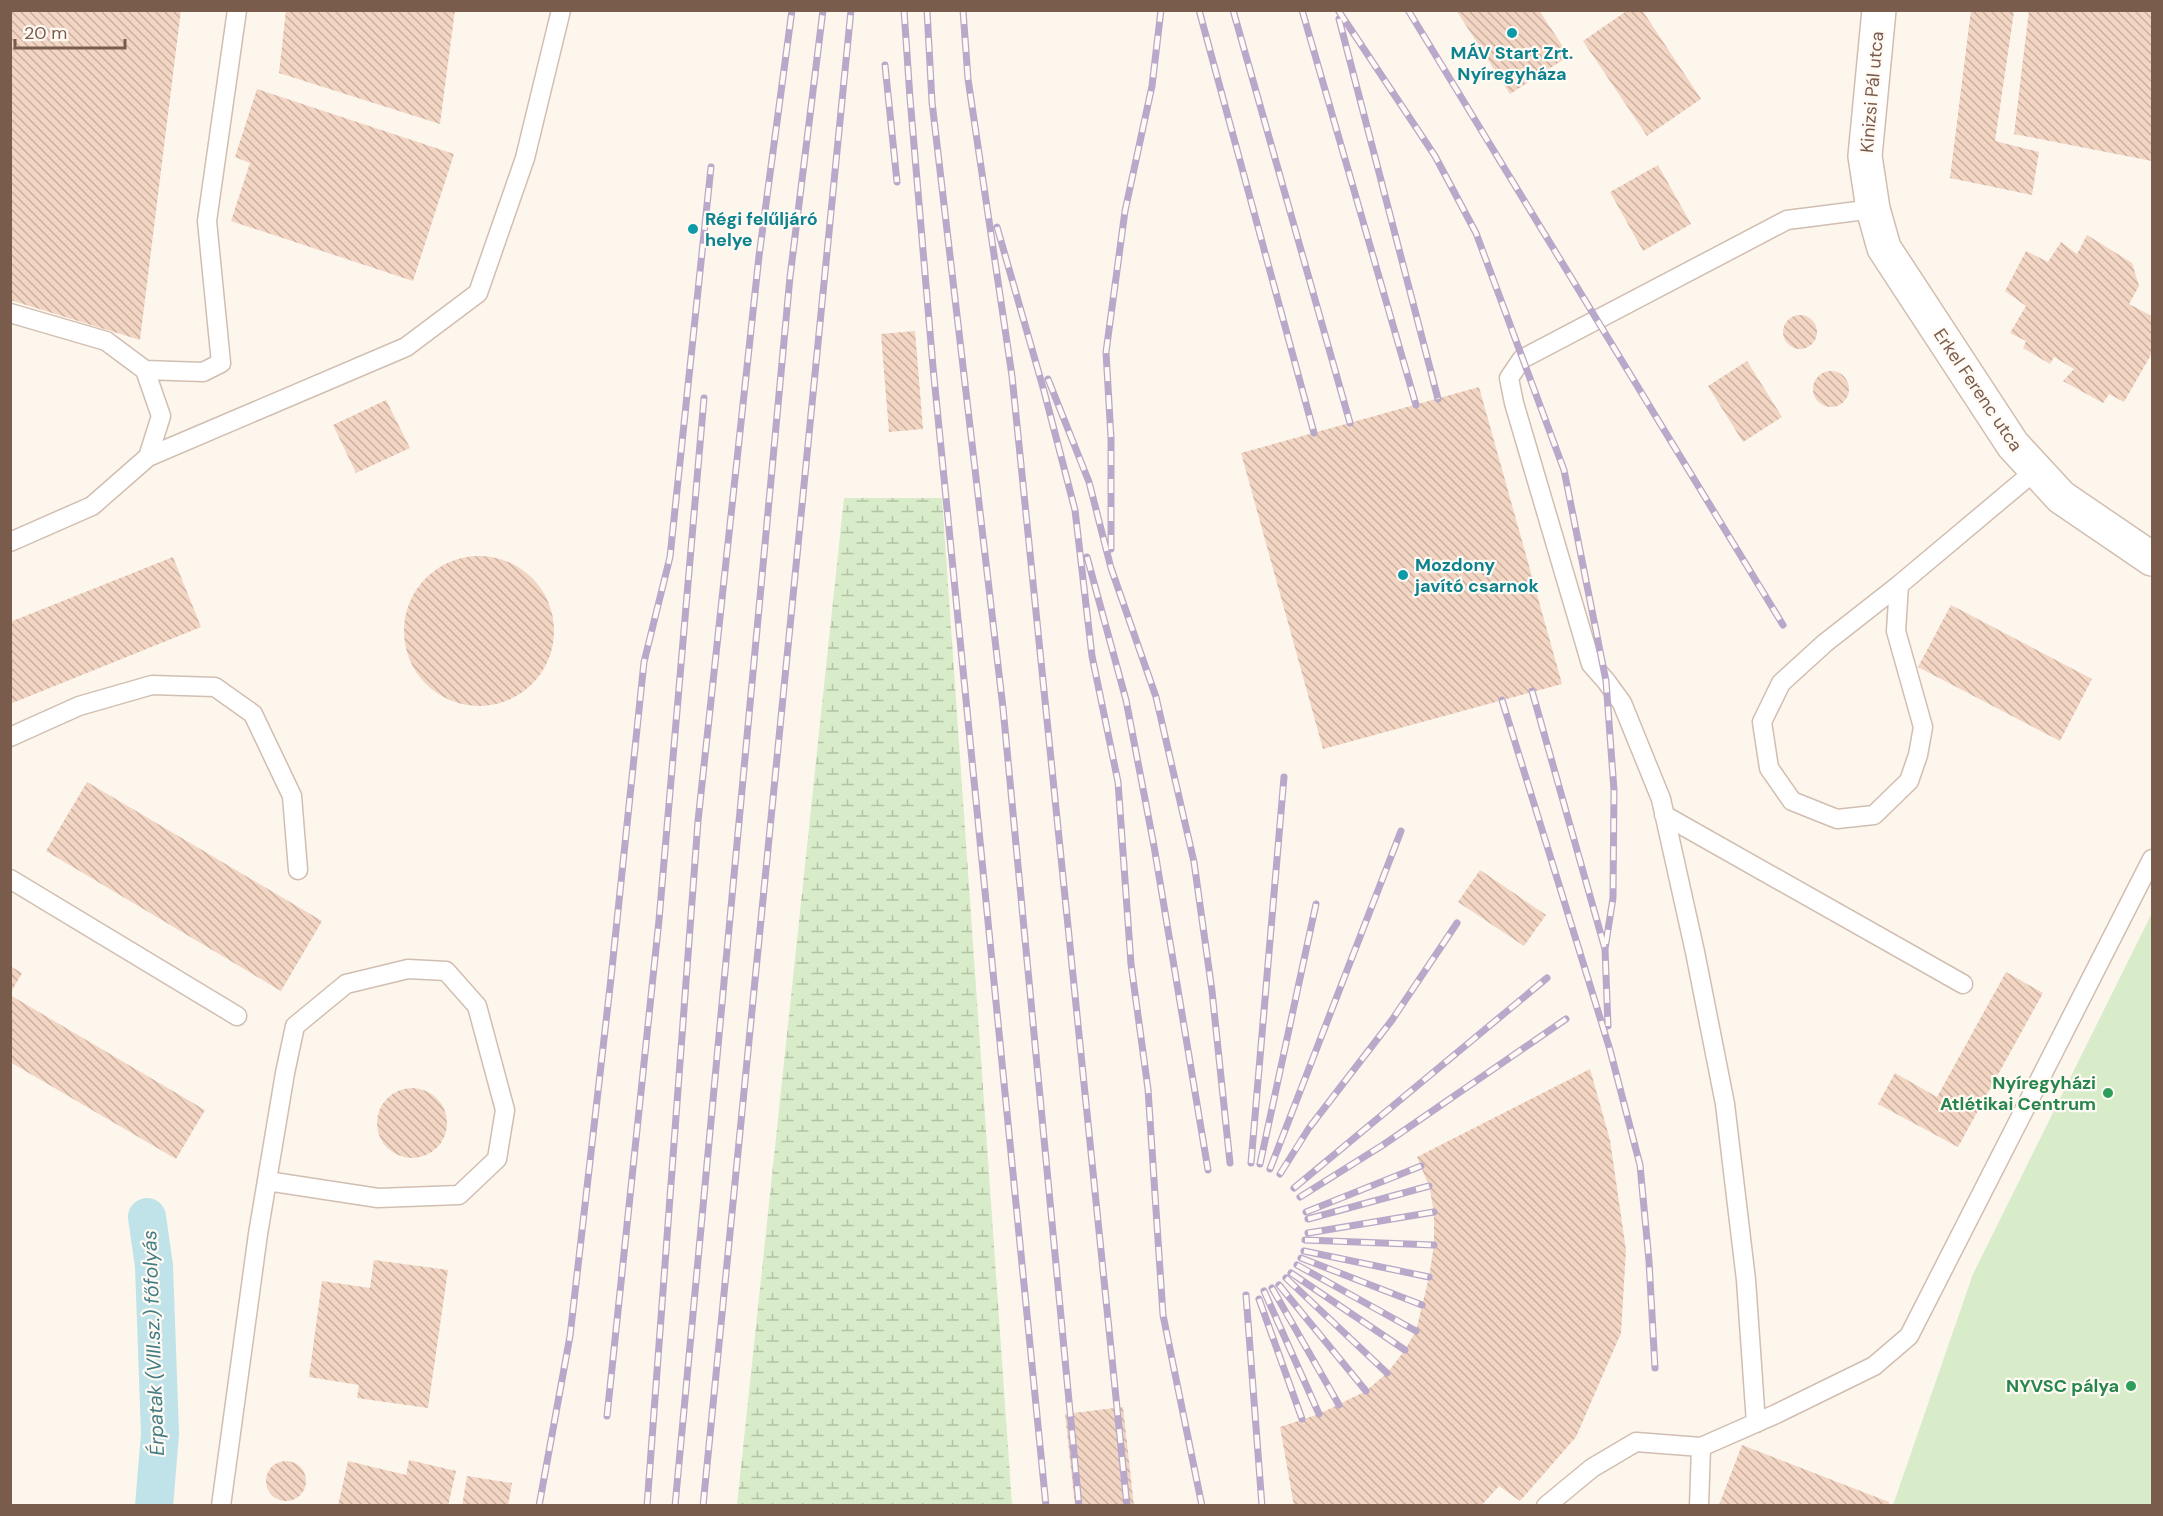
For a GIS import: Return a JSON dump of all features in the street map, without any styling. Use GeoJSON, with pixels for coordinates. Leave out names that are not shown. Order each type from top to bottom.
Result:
{"type":"FeatureCollection","features":[{"type":"Feature","properties":{"kind":"street","name":"Kinizsi Pál utca"},"geometry":{"type":"LineString","coordinates":[[1873,209],[1865,156],[1880,10]]}},
{"type":"Feature","properties":{"kind":"street","name":"Erkel Ferenc utca"},"geometry":{"type":"LineString","coordinates":[[1873,209],[1884,248],[2013,445],[2061,497],[2152,559]]}},
{"type":"Feature","properties":{"kind":"lane"},"geometry":{"type":"LineString","coordinates":[[145,370],[203,372],[221,363],[207,221],[237,10]]}},
{"type":"Feature","properties":{"kind":"lane"},"geometry":{"type":"LineString","coordinates":[[10,542],[92,506],[148,457],[406,347],[478,293],[525,158],[561,10]]}},
{"type":"Feature","properties":{"kind":"lane"},"geometry":{"type":"LineString","coordinates":[[1756,1423],[1746,1280],[1725,1104],[1695,952],[1661,799],[1622,703],[1591,664],[1514,403],[1509,378],[1522,359],[1787,220],[1873,209]]}},
{"type":"Feature","properties":{"kind":"lane"},"geometry":{"type":"LineString","coordinates":[[10,313],[106,341],[145,370],[161,416],[148,457]]}},
{"type":"Feature","properties":{"kind":"lane"},"geometry":{"type":"LineString","coordinates":[[1899,585],[1896,631],[1923,728],[1918,755],[1909,781],[1874,815],[1837,819],[1792,801],[1769,768],[1762,723],[1781,683],[1825,642],[1899,585],[2036,470]]}},
{"type":"Feature","properties":{"kind":"lane"},"geometry":{"type":"LineString","coordinates":[[10,737],[79,706],[152,685],[215,687],[253,714],[292,796],[298,870]]}},
{"type":"Feature","properties":{"kind":"lane"},"geometry":{"type":"LineString","coordinates":[[1664,815],[1963,984]]}},
{"type":"Feature","properties":{"kind":"lane"},"geometry":{"type":"LineString","coordinates":[[1546,1506],[1592,1468],[1636,1442],[1701,1447],[1874,1366],[1909,1336],[2152,859]]}},
{"type":"Feature","properties":{"kind":"lane"},"geometry":{"type":"LineString","coordinates":[[10,879],[237,1016]]}},
{"type":"Feature","properties":{"kind":"lane"},"geometry":{"type":"LineString","coordinates":[[221,1506],[258,1234],[267,1181],[295,1026],[346,984],[408,969],[446,971],[477,1006],[505,1110],[497,1159],[459,1194],[378,1198],[267,1181]]}},
{"type":"Feature","properties":{"kind":"lane"},"geometry":{"type":"LineString","coordinates":[[1699,1506],[1701,1447]]}},
{"type":"Feature","properties":{"kind":"green space"},"geometry":{"type":"Polygon","coordinates":[[[844,498],[942,498],[1012,1505],[737,1505],[844,498]]]}},
{"type":"Feature","properties":{"kind":"green space","name":"Nyíregyházi Atlétikai Centrum"},"geometry":{"type":"Polygon","coordinates":[[[2152,913],[2152,1505],[1893,1505],[1973,1274],[2152,913]]]}},
{"type":"Feature","properties":{"kind":"building"},"geometry":{"type":"Polygon","coordinates":[[[10,10],[181,10],[140,340],[10,300],[10,10]]]}},
{"type":"Feature","properties":{"kind":"building"},"geometry":{"type":"Polygon","coordinates":[[[286,10],[455,10],[440,124],[279,73],[286,10]]]}},
{"type":"Feature","properties":{"kind":"building","name":"MÁV Start Zrt. Nyíregyháza"},"geometry":{"type":"Polygon","coordinates":[[[1456,10],[1539,10],[1569,56],[1510,94],[1456,10]]]}},
{"type":"Feature","properties":{"kind":"building"},"geometry":{"type":"Polygon","coordinates":[[[1628,10],[1642,10],[1701,99],[1647,136],[1583,41],[1628,10]]]}},
{"type":"Feature","properties":{"kind":"building"},"geometry":{"type":"Polygon","coordinates":[[[1971,10],[2014,12],[1995,141],[2039,152],[2032,195],[1950,178],[1971,10]]]}},
{"type":"Feature","properties":{"kind":"building"},"geometry":{"type":"Polygon","coordinates":[[[2029,10],[2152,10],[2152,161],[2014,134],[2029,10]]]}},
{"type":"Feature","properties":{"kind":"building"},"geometry":{"type":"Polygon","coordinates":[[[257,89],[454,154],[413,281],[231,221],[250,163],[235,157],[257,89]]]}},
{"type":"Feature","properties":{"kind":"building"},"geometry":{"type":"Polygon","coordinates":[[[1658,165],[1691,224],[1643,251],[1610,192],[1658,165]]]}},
{"type":"Feature","properties":{"kind":"building"},"geometry":{"type":"Polygon","coordinates":[[[2087,235],[2132,263],[2139,286],[2129,304],[2152,316],[2152,353],[2124,402],[2109,394],[2103,403],[2063,381],[2074,369],[2054,357],[2050,364],[2023,348],[2026,341],[2010,333],[2026,306],[2005,291],[2026,251],[2048,262],[2061,242],[2077,254],[2087,235]]]}},
{"type":"Feature","properties":{"kind":"building"},"geometry":{"type":"Polygon","coordinates":[[[1800,315],[1812,320],[1817,332],[1812,344],[1800,349],[1788,344],[1783,332],[1788,320],[1800,315]]]}},
{"type":"Feature","properties":{"kind":"building"},"geometry":{"type":"Polygon","coordinates":[[[915,331],[923,429],[889,432],[881,334],[915,331]]]}},
{"type":"Feature","properties":{"kind":"building"},"geometry":{"type":"Polygon","coordinates":[[[1747,361],[1782,417],[1743,442],[1708,386],[1747,361]]]}},
{"type":"Feature","properties":{"kind":"building"},"geometry":{"type":"Polygon","coordinates":[[[1831,371],[1844,376],[1849,389],[1844,402],[1831,407],[1818,402],[1813,389],[1818,376],[1831,371]]]}},
{"type":"Feature","properties":{"kind":"building","name":"Mozdony javító csarnok"},"geometry":{"type":"Polygon","coordinates":[[[1479,387],[1562,684],[1323,749],[1241,453],[1479,387]]]}},
{"type":"Feature","properties":{"kind":"building"},"geometry":{"type":"Polygon","coordinates":[[[386,400],[410,448],[356,473],[333,425],[386,400]]]}},
{"type":"Feature","properties":{"kind":"building"},"geometry":{"type":"Polygon","coordinates":[[[479,556],[508,562],[532,578],[548,602],[554,631],[548,660],[532,684],[508,700],[479,706],[450,700],[426,684],[410,660],[404,631],[410,602],[426,578],[450,562],[479,556]]]}},
{"type":"Feature","properties":{"kind":"building"},"geometry":{"type":"Polygon","coordinates":[[[173,557],[201,627],[10,704],[10,622],[173,557]]]}},
{"type":"Feature","properties":{"kind":"building"},"geometry":{"type":"Polygon","coordinates":[[[1951,605],[2092,679],[2060,741],[1918,667],[1951,605]]]}},
{"type":"Feature","properties":{"kind":"building"},"geometry":{"type":"Polygon","coordinates":[[[87,782],[322,921],[281,991],[46,851],[87,782]]]}},
{"type":"Feature","properties":{"kind":"building"},"geometry":{"type":"Polygon","coordinates":[[[1480,870],[1546,915],[1524,946],[1458,902],[1480,870]]]}},
{"type":"Feature","properties":{"kind":"building"},"geometry":{"type":"Polygon","coordinates":[[[10,966],[22,973],[10,994],[10,966]]]}},
{"type":"Feature","properties":{"kind":"building"},"geometry":{"type":"Polygon","coordinates":[[[2006,972],[2043,993],[1958,1147],[1878,1104],[1895,1073],[1937,1097],[2006,972]]]}},
{"type":"Feature","properties":{"kind":"building"},"geometry":{"type":"Polygon","coordinates":[[[10,995],[205,1110],[176,1159],[10,1062],[10,995]]]}},
{"type":"Feature","properties":{"kind":"building"},"geometry":{"type":"Polygon","coordinates":[[[1590,1069],[1610,1140],[1626,1250],[1621,1333],[1576,1437],[1520,1501],[1499,1486],[1481,1506],[1294,1506],[1280,1427],[1319,1414],[1366,1391],[1387,1373],[1416,1331],[1434,1245],[1434,1212],[1429,1186],[1417,1157],[1590,1069]]]}},
{"type":"Feature","properties":{"kind":"building"},"geometry":{"type":"Polygon","coordinates":[[[412,1088],[425,1091],[437,1098],[444,1110],[447,1123],[444,1136],[437,1148],[425,1155],[412,1158],[399,1155],[387,1148],[380,1136],[377,1123],[380,1110],[387,1098],[399,1091],[412,1088]]]}},
{"type":"Feature","properties":{"kind":"building"},"geometry":{"type":"Polygon","coordinates":[[[374,1260],[448,1270],[428,1408],[357,1398],[359,1385],[309,1377],[322,1281],[370,1288],[374,1260]]]}},
{"type":"Feature","properties":{"kind":"building"},"geometry":{"type":"Polygon","coordinates":[[[1123,1407],[1134,1506],[1075,1506],[1065,1414],[1123,1407]]]}},
{"type":"Feature","properties":{"kind":"building"},"geometry":{"type":"Polygon","coordinates":[[[1742,1445],[1889,1502],[1888,1506],[1719,1505],[1742,1445]]]}},
{"type":"Feature","properties":{"kind":"building"},"geometry":{"type":"Polygon","coordinates":[[[409,1460],[456,1471],[448,1506],[338,1506],[348,1461],[406,1475],[409,1460]]]}},
{"type":"Feature","properties":{"kind":"building"},"geometry":{"type":"Polygon","coordinates":[[[286,1461],[300,1467],[306,1481],[300,1495],[286,1501],[272,1495],[266,1481],[272,1467],[286,1461]]]}},
{"type":"Feature","properties":{"kind":"building"},"geometry":{"type":"Polygon","coordinates":[[[467,1476],[512,1483],[508,1506],[462,1506],[467,1476]]]}},
{"type":"Feature","properties":{"kind":"waterway","name":"Érpatak (VIII.sz.) főfolyás"},"geometry":{"type":"LineString","coordinates":[[147,1217],[154,1266],[160,1434],[154,1506]]}},
{"type":"Feature","properties":{"kind":"railway"},"geometry":{"type":"LineString","coordinates":[[647,1506],[698,821],[759,256],[792,10]]}},
{"type":"Feature","properties":{"kind":"railway"},"geometry":{"type":"LineString","coordinates":[[675,1506],[790,277],[823,10]]}},
{"type":"Feature","properties":{"kind":"railway"},"geometry":{"type":"LineString","coordinates":[[703,1506],[851,10]]}},
{"type":"Feature","properties":{"kind":"railway"},"geometry":{"type":"LineString","coordinates":[[904,10],[933,367],[1046,1506]]}},
{"type":"Feature","properties":{"kind":"railway"},"geometry":{"type":"LineString","coordinates":[[927,10],[932,102],[1003,708],[1079,1506]]}},
{"type":"Feature","properties":{"kind":"railway"},"geometry":{"type":"LineString","coordinates":[[963,10],[968,79],[1012,376],[1127,1506]]}},
{"type":"Feature","properties":{"kind":"railway"},"geometry":{"type":"LineString","coordinates":[[1111,549],[1111,438],[1106,352],[1125,211],[1152,86],[1161,10]]}},
{"type":"Feature","properties":{"kind":"railway"},"geometry":{"type":"LineString","coordinates":[[1199,10],[1314,433]]}},
{"type":"Feature","properties":{"kind":"railway"},"geometry":{"type":"LineString","coordinates":[[1233,10],[1350,423]]}},
{"type":"Feature","properties":{"kind":"railway"},"geometry":{"type":"LineString","coordinates":[[1302,10],[1416,405]]}},
{"type":"Feature","properties":{"kind":"railway"},"geometry":{"type":"LineString","coordinates":[[1338,10],[1435,156],[1476,233],[1564,470],[1606,681],[1614,790],[1613,898],[1605,949]]}},
{"type":"Feature","properties":{"kind":"railway"},"geometry":{"type":"LineString","coordinates":[[1408,10],[1783,625]]}},
{"type":"Feature","properties":{"kind":"railway"},"geometry":{"type":"LineString","coordinates":[[1339,19],[1438,399]]}},
{"type":"Feature","properties":{"kind":"railway"},"geometry":{"type":"LineString","coordinates":[[885,65],[897,182]]}},
{"type":"Feature","properties":{"kind":"railway"},"geometry":{"type":"LineString","coordinates":[[539,1506],[570,1336],[644,662],[670,557],[711,167]]}},
{"type":"Feature","properties":{"kind":"railway"},"geometry":{"type":"LineString","coordinates":[[997,227],[1075,510],[1092,656],[1118,782],[1131,964],[1148,1089],[1163,1315],[1202,1506]]}},
{"type":"Feature","properties":{"kind":"railway"},"geometry":{"type":"LineString","coordinates":[[1048,379],[1089,482],[1111,568],[1156,697],[1194,862],[1212,991],[1230,1163]]}},
{"type":"Feature","properties":{"kind":"railway"},"geometry":{"type":"LineString","coordinates":[[607,1416],[659,920],[704,398]]}},
{"type":"Feature","properties":{"kind":"railway"},"geometry":{"type":"LineString","coordinates":[[1087,557],[1126,700],[1154,846],[1208,1170]]}},
{"type":"Feature","properties":{"kind":"railway"},"geometry":{"type":"LineString","coordinates":[[1532,691],[1605,949],[1608,1026]]}},
{"type":"Feature","properties":{"kind":"railway"},"geometry":{"type":"LineString","coordinates":[[1502,700],[1610,1050],[1640,1165],[1649,1261],[1655,1368]]}},
{"type":"Feature","properties":{"kind":"railway"},"geometry":{"type":"LineString","coordinates":[[1251,1163],[1284,777]]}},
{"type":"Feature","properties":{"kind":"railway"},"geometry":{"type":"LineString","coordinates":[[1270,1169],[1401,831]]}},
{"type":"Feature","properties":{"kind":"railway"},"geometry":{"type":"LineString","coordinates":[[1260,1164],[1316,904]]}},
{"type":"Feature","properties":{"kind":"railway"},"geometry":{"type":"LineString","coordinates":[[1280,1174],[1309,1128],[1392,1020],[1457,923]]}},
{"type":"Feature","properties":{"kind":"railway"},"geometry":{"type":"LineString","coordinates":[[1294,1188],[1547,978]]}},
{"type":"Feature","properties":{"kind":"railway"},"geometry":{"type":"LineString","coordinates":[[1300,1197],[1383,1145],[1566,1019]]}},
{"type":"Feature","properties":{"kind":"railway"},"geometry":{"type":"LineString","coordinates":[[1306,1212],[1421,1166]]}},
{"type":"Feature","properties":{"kind":"railway"},"geometry":{"type":"LineString","coordinates":[[1308,1219],[1429,1186]]}},
{"type":"Feature","properties":{"kind":"railway"},"geometry":{"type":"LineString","coordinates":[[1308,1233],[1434,1212]]}},
{"type":"Feature","properties":{"kind":"railway"},"geometry":{"type":"LineString","coordinates":[[1305,1240],[1434,1245]]}},
{"type":"Feature","properties":{"kind":"railway"},"geometry":{"type":"LineString","coordinates":[[1304,1251],[1429,1277]]}},
{"type":"Feature","properties":{"kind":"railway"},"geometry":{"type":"LineString","coordinates":[[1301,1258],[1422,1305]]}},
{"type":"Feature","properties":{"kind":"railway"},"geometry":{"type":"LineString","coordinates":[[1297,1265],[1416,1331]]}},
{"type":"Feature","properties":{"kind":"railway"},"geometry":{"type":"LineString","coordinates":[[1291,1273],[1405,1350]]}},
{"type":"Feature","properties":{"kind":"railway"},"geometry":{"type":"LineString","coordinates":[[1286,1278],[1387,1373]]}},
{"type":"Feature","properties":{"kind":"railway"},"geometry":{"type":"LineString","coordinates":[[1279,1285],[1366,1391]]}},
{"type":"Feature","properties":{"kind":"railway"},"geometry":{"type":"LineString","coordinates":[[1272,1288],[1339,1405]]}},
{"type":"Feature","properties":{"kind":"railway"},"geometry":{"type":"LineString","coordinates":[[1264,1291],[1319,1414]]}},
{"type":"Feature","properties":{"kind":"railway"},"geometry":{"type":"LineString","coordinates":[[1246,1295],[1262,1506]]}},
{"type":"Feature","properties":{"kind":"railway"},"geometry":{"type":"LineString","coordinates":[[1259,1299],[1302,1419]]}},
{"type":"Feature","properties":{"kind":"place","name":"MÁV Start Zrt. Nyíregyháza"},"geometry":{"type":"Point","coordinates":[1512,33]}},
{"type":"Feature","properties":{"kind":"place","name":"Régi felűljáró helye"},"geometry":{"type":"Point","coordinates":[693,229]}},
{"type":"Feature","properties":{"kind":"place","name":"Mozdony javító csarnok"},"geometry":{"type":"Point","coordinates":[1403,575]}},
{"type":"Feature","properties":{"kind":"place","name":"Nyíregyházi Atlétikai Centrum"},"geometry":{"type":"Point","coordinates":[2108,1093]}},
{"type":"Feature","properties":{"kind":"place","name":"NYVSC pálya"},"geometry":{"type":"Point","coordinates":[2131,1386]}}]}
